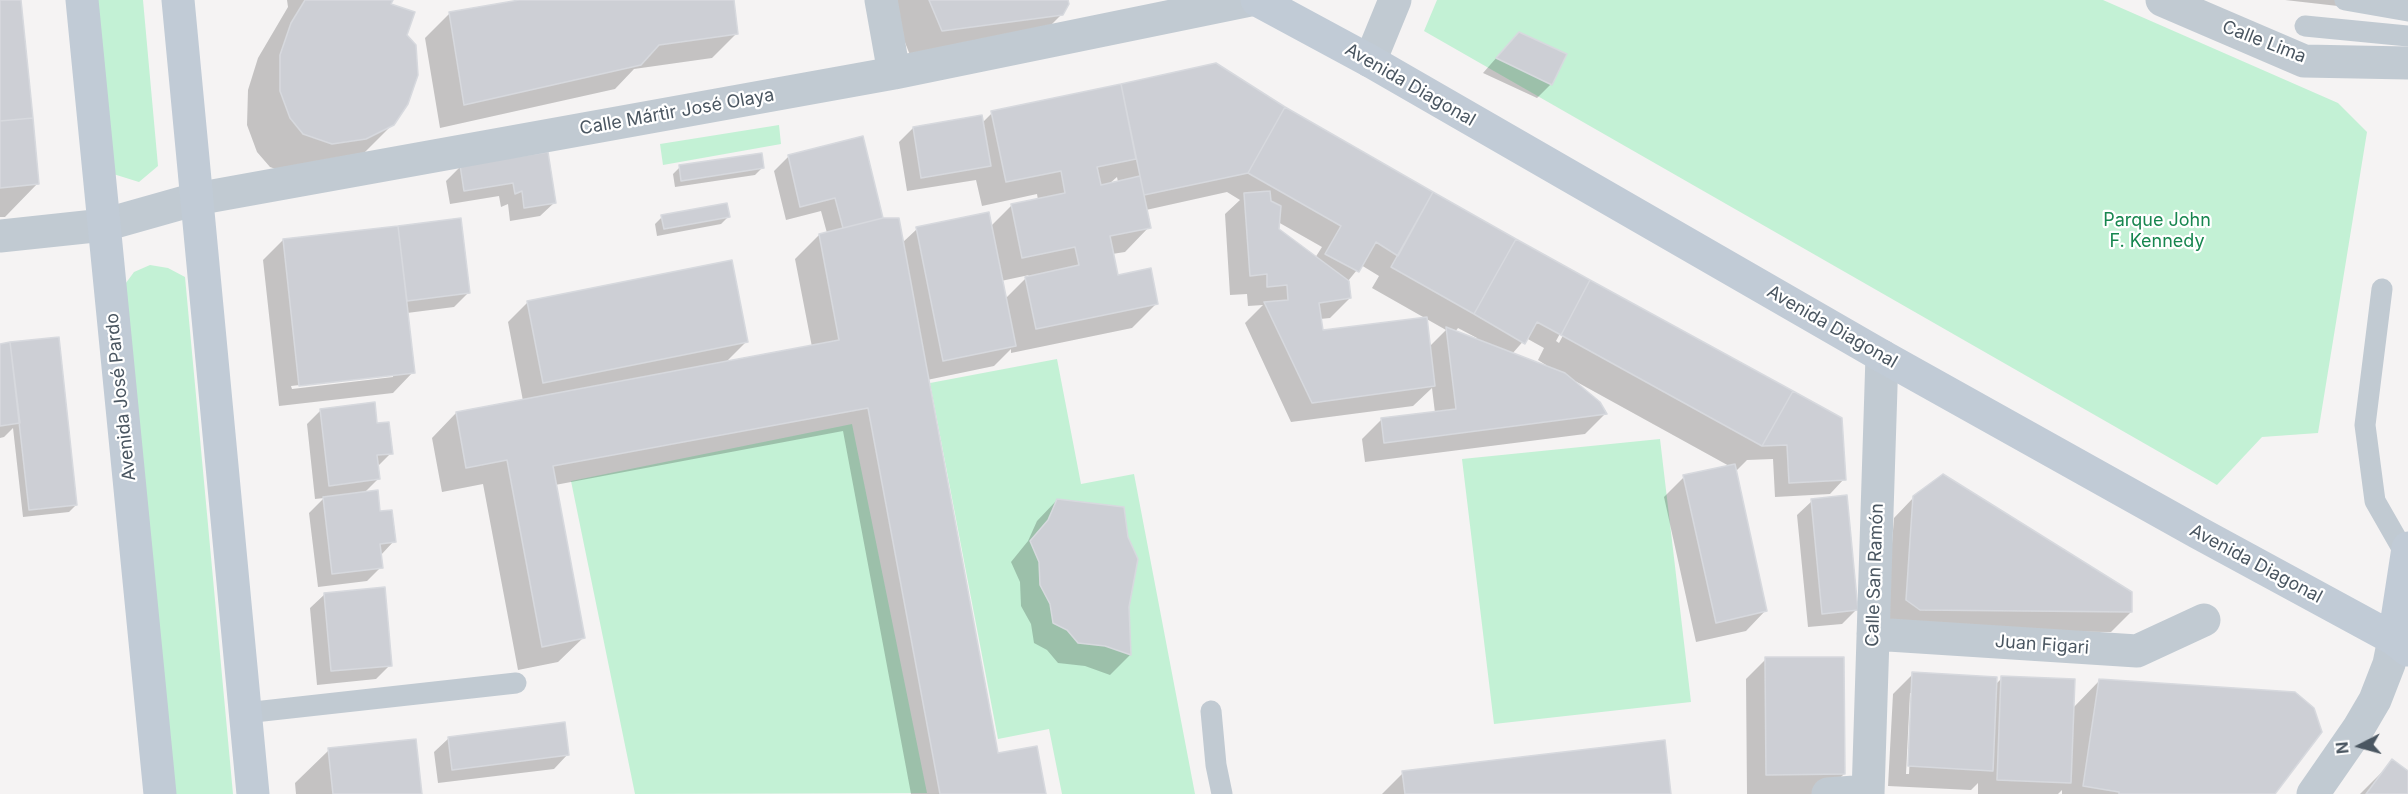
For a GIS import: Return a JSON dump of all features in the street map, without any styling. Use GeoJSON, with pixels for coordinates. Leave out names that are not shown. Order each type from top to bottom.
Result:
{"type":"FeatureCollection","features":[{"type":"Feature","properties":{"kind":"main road","name":"Avenida José Pardo"},"geometry":{"type":"LineString","coordinates":[[82,0],[160,794]]}},
{"type":"Feature","properties":{"kind":"main road"},"geometry":{"type":"LineString","coordinates":[[178,0],[253,794]]}},
{"type":"Feature","properties":{"kind":"main road","name":"Avenida Diagonal"},"geometry":{"type":"LineString","coordinates":[[1257,0],[1370,61],[1882,356],[2401,644]]}},
{"type":"Feature","properties":{"kind":"main road"},"geometry":{"type":"LineString","coordinates":[[2401,644],[2408,552]]}},
{"type":"Feature","properties":{"kind":"street"},"geometry":{"type":"LineString","coordinates":[[881,0],[894,73]]}},
{"type":"Feature","properties":{"kind":"street","name":"Calle Mártìr José Olaya"},"geometry":{"type":"LineString","coordinates":[[0,236],[104,225],[196,199],[894,73],[1250,0]]}},
{"type":"Feature","properties":{"kind":"street"},"geometry":{"type":"LineString","coordinates":[[1370,61],[1395,0]]}},
{"type":"Feature","properties":{"kind":"street","name":"Calle Lima"},"geometry":{"type":"LineString","coordinates":[[2162,0],[2304,61],[2408,63]]}},
{"type":"Feature","properties":{"kind":"street","name":"Calle San Ramón"},"geometry":{"type":"LineString","coordinates":[[1868,793],[1882,356]]}},
{"type":"Feature","properties":{"kind":"street","name":"Juan Figari"},"geometry":{"type":"LineString","coordinates":[[1873,634],[2137,651],[2204,620]]}},
{"type":"Feature","properties":{"kind":"street"},"geometry":{"type":"LineString","coordinates":[[2313,794],[2358,729],[2375,700],[2389,664],[2401,644]]}},
{"type":"Feature","properties":{"kind":"street"},"geometry":{"type":"LineString","coordinates":[[1828,794],[1868,793]]}},
{"type":"Feature","properties":{"kind":"lane"},"geometry":{"type":"LineString","coordinates":[[2345,0],[2408,11]]}},
{"type":"Feature","properties":{"kind":"lane"},"geometry":{"type":"LineString","coordinates":[[2305,26],[2408,36]]}},
{"type":"Feature","properties":{"kind":"lane"},"geometry":{"type":"LineString","coordinates":[[2382,290],[2365,425],[2375,501],[2408,552]]}},
{"type":"Feature","properties":{"kind":"lane"},"geometry":{"type":"LineString","coordinates":[[245,713],[516,683]]}},
{"type":"Feature","properties":{"kind":"lane"},"geometry":{"type":"LineString","coordinates":[[1211,711],[1216,765],[1222,794]]}},
{"type":"Feature","properties":{"kind":"green space"},"geometry":{"type":"Polygon","coordinates":[[[96,0],[143,0],[158,166],[139,182],[110,173],[96,0]]]}},
{"type":"Feature","properties":{"kind":"green space","name":"Parque John F. Kennedy"},"geometry":{"type":"Polygon","coordinates":[[[1437,0],[2103,0],[2338,103],[2367,132],[2318,433],[2262,437],[2217,485],[1424,31],[1437,0]]]}},
{"type":"Feature","properties":{"kind":"green space"},"geometry":{"type":"Polygon","coordinates":[[[779,125],[781,144],[663,165],[660,144],[779,125]]]}},
{"type":"Feature","properties":{"kind":"green space"},"geometry":{"type":"Polygon","coordinates":[[[150,265],[168,268],[185,277],[233,794],[172,794],[123,287],[134,272],[150,265]]]}},
{"type":"Feature","properties":{"kind":"green space"},"geometry":{"type":"Polygon","coordinates":[[[1057,359],[1081,484],[1134,474],[1195,794],[1062,794],[1049,729],[998,739],[930,383],[1057,359]]]}},
{"type":"Feature","properties":{"kind":"green space"},"geometry":{"type":"Polygon","coordinates":[[[852,424],[927,793],[635,794],[571,481],[852,424]]]}},
{"type":"Feature","properties":{"kind":"green space"},"geometry":{"type":"Polygon","coordinates":[[[1660,439],[1691,702],[1494,724],[1462,459],[1660,439]]]}},
{"type":"Feature","properties":{"kind":"building"},"geometry":{"type":"Polygon","coordinates":[[[0,0],[21,0],[33,118],[0,121],[0,0]]]}},
{"type":"Feature","properties":{"kind":"building"},"geometry":{"type":"Polygon","coordinates":[[[305,0],[393,0],[391,4],[415,12],[407,35],[416,45],[418,75],[408,104],[394,125],[366,139],[332,144],[303,134],[290,118],[280,91],[280,55],[291,23],[305,0]]]}},
{"type":"Feature","properties":{"kind":"building"},"geometry":{"type":"Polygon","coordinates":[[[519,0],[734,0],[738,34],[659,45],[641,65],[464,105],[449,12],[519,0]]]}},
{"type":"Feature","properties":{"kind":"building"},"geometry":{"type":"Polygon","coordinates":[[[929,0],[1068,0],[1069,4],[1063,15],[942,31],[929,0]]]}},
{"type":"Feature","properties":{"kind":"building"},"geometry":{"type":"Polygon","coordinates":[[[1519,32],[1567,54],[1552,85],[1496,58],[1519,32]]]}},
{"type":"Feature","properties":{"kind":"building"},"geometry":{"type":"Polygon","coordinates":[[[1216,63],[1285,107],[1248,173],[1144,195],[1121,84],[1216,63]]]}},
{"type":"Feature","properties":{"kind":"building"},"geometry":{"type":"Polygon","coordinates":[[[1121,84],[1136,159],[1097,167],[1101,185],[1140,176],[1151,228],[1110,236],[1118,275],[1151,268],[1158,304],[1036,329],[1025,277],[1079,265],[1075,247],[1022,258],[1011,204],[1065,193],[1061,171],[1006,182],[991,111],[1121,84]]]}},
{"type":"Feature","properties":{"kind":"building"},"geometry":{"type":"Polygon","coordinates":[[[1285,107],[1433,192],[1398,256],[1376,242],[1359,272],[1325,254],[1341,226],[1248,173],[1285,107]]]}},
{"type":"Feature","properties":{"kind":"building"},"geometry":{"type":"Polygon","coordinates":[[[982,115],[991,166],[921,178],[913,127],[982,115]]]}},
{"type":"Feature","properties":{"kind":"building"},"geometry":{"type":"Polygon","coordinates":[[[33,118],[39,184],[0,188],[0,121],[33,118]]]}},
{"type":"Feature","properties":{"kind":"building"},"geometry":{"type":"Polygon","coordinates":[[[863,136],[883,218],[843,228],[835,198],[800,207],[788,155],[863,136]]]}},
{"type":"Feature","properties":{"kind":"building"},"geometry":{"type":"Polygon","coordinates":[[[548,152],[556,203],[524,208],[522,191],[515,194],[513,183],[464,191],[460,165],[548,152]]]}},
{"type":"Feature","properties":{"kind":"building"},"geometry":{"type":"Polygon","coordinates":[[[762,153],[764,168],[681,181],[679,165],[762,153]]]}},
{"type":"Feature","properties":{"kind":"building"},"geometry":{"type":"Polygon","coordinates":[[[1270,191],[1271,201],[1281,206],[1279,229],[1349,281],[1351,298],[1319,303],[1323,330],[1427,317],[1435,386],[1312,403],[1264,302],[1288,300],[1287,285],[1267,287],[1267,274],[1250,276],[1244,193],[1270,191]]]}},
{"type":"Feature","properties":{"kind":"building"},"geometry":{"type":"Polygon","coordinates":[[[1433,192],[1516,239],[1474,314],[1391,267],[1433,192]]]}},
{"type":"Feature","properties":{"kind":"building"},"geometry":{"type":"Polygon","coordinates":[[[727,203],[730,217],[664,229],[661,215],[727,203]]]}},
{"type":"Feature","properties":{"kind":"building"},"geometry":{"type":"Polygon","coordinates":[[[989,212],[1016,346],[943,361],[916,227],[989,212]]]}},
{"type":"Feature","properties":{"kind":"building"},"geometry":{"type":"Polygon","coordinates":[[[461,218],[470,293],[407,301],[398,226],[461,218]]]}},
{"type":"Feature","properties":{"kind":"building"},"geometry":{"type":"Polygon","coordinates":[[[883,218],[899,218],[998,753],[1037,746],[1046,794],[940,794],[868,408],[553,466],[585,638],[542,647],[507,460],[466,468],[456,412],[839,340],[819,234],[883,218]]]}},
{"type":"Feature","properties":{"kind":"building"},"geometry":{"type":"Polygon","coordinates":[[[398,226],[415,373],[299,386],[283,239],[398,226]]]}},
{"type":"Feature","properties":{"kind":"building"},"geometry":{"type":"Polygon","coordinates":[[[1516,239],[1590,280],[1561,335],[1537,322],[1525,344],[1474,314],[1516,239]]]}},
{"type":"Feature","properties":{"kind":"building"},"geometry":{"type":"Polygon","coordinates":[[[732,260],[748,342],[543,383],[527,301],[732,260]]]}},
{"type":"Feature","properties":{"kind":"building"},"geometry":{"type":"Polygon","coordinates":[[[1590,280],[1793,391],[1762,446],[1561,335],[1590,280]]]}},
{"type":"Feature","properties":{"kind":"building"},"geometry":{"type":"Polygon","coordinates":[[[1446,327],[1565,373],[1600,402],[1607,414],[1384,443],[1381,418],[1456,409],[1446,327]]]}},
{"type":"Feature","properties":{"kind":"building"},"geometry":{"type":"Polygon","coordinates":[[[59,337],[77,505],[29,510],[10,342],[59,337]]]}},
{"type":"Feature","properties":{"kind":"building"},"geometry":{"type":"Polygon","coordinates":[[[10,342],[20,423],[0,426],[0,344],[10,342]]]}},
{"type":"Feature","properties":{"kind":"building"},"geometry":{"type":"Polygon","coordinates":[[[1793,391],[1842,418],[1846,480],[1789,483],[1787,445],[1762,446],[1793,391]]]}},
{"type":"Feature","properties":{"kind":"building"},"geometry":{"type":"Polygon","coordinates":[[[375,402],[377,423],[389,422],[393,454],[377,455],[380,479],[329,486],[320,409],[375,402]]]}},
{"type":"Feature","properties":{"kind":"building"},"geometry":{"type":"Polygon","coordinates":[[[1735,464],[1767,611],[1716,623],[1683,475],[1735,464]]]}},
{"type":"Feature","properties":{"kind":"building"},"geometry":{"type":"Polygon","coordinates":[[[1943,474],[2132,592],[2132,612],[1920,610],[1906,600],[1913,496],[1943,474]]]}},
{"type":"Feature","properties":{"kind":"building"},"geometry":{"type":"Polygon","coordinates":[[[378,490],[380,511],[392,510],[396,542],[380,544],[383,568],[332,574],[323,497],[378,490]]]}},
{"type":"Feature","properties":{"kind":"building"},"geometry":{"type":"Polygon","coordinates":[[[1847,495],[1858,610],[1822,614],[1811,499],[1847,495]]]}},
{"type":"Feature","properties":{"kind":"building"},"geometry":{"type":"Polygon","coordinates":[[[1057,499],[1124,507],[1128,537],[1138,559],[1129,607],[1131,655],[1105,646],[1078,643],[1067,630],[1053,623],[1050,604],[1040,585],[1039,562],[1030,541],[1048,520],[1057,499]]]}},
{"type":"Feature","properties":{"kind":"building"},"geometry":{"type":"Polygon","coordinates":[[[385,587],[392,666],[331,671],[324,593],[385,587]]]}},
{"type":"Feature","properties":{"kind":"building"},"geometry":{"type":"Polygon","coordinates":[[[1765,657],[1844,657],[1845,774],[1766,775],[1765,657]]]}},
{"type":"Feature","properties":{"kind":"building"},"geometry":{"type":"Polygon","coordinates":[[[1912,672],[1997,677],[1993,771],[1908,766],[1912,672]]]}},
{"type":"Feature","properties":{"kind":"building"},"geometry":{"type":"Polygon","coordinates":[[[2001,676],[2075,679],[2071,783],[1997,780],[2001,676]]]}},
{"type":"Feature","properties":{"kind":"building"},"geometry":{"type":"Polygon","coordinates":[[[2099,679],[2295,692],[2314,708],[2322,732],[2275,794],[2119,794],[2119,792],[2083,786],[2099,679]]]}},
{"type":"Feature","properties":{"kind":"building"},"geometry":{"type":"Polygon","coordinates":[[[565,722],[569,755],[452,770],[448,737],[565,722]]]}},
{"type":"Feature","properties":{"kind":"building"},"geometry":{"type":"Polygon","coordinates":[[[416,739],[422,794],[333,794],[328,748],[416,739]]]}},
{"type":"Feature","properties":{"kind":"building"},"geometry":{"type":"Polygon","coordinates":[[[1665,740],[1671,794],[1405,794],[1402,771],[1665,740]]]}},
{"type":"Feature","properties":{"kind":"building"},"geometry":{"type":"Polygon","coordinates":[[[2392,759],[2408,771],[2408,794],[2366,794],[2392,759]]]}}]}
